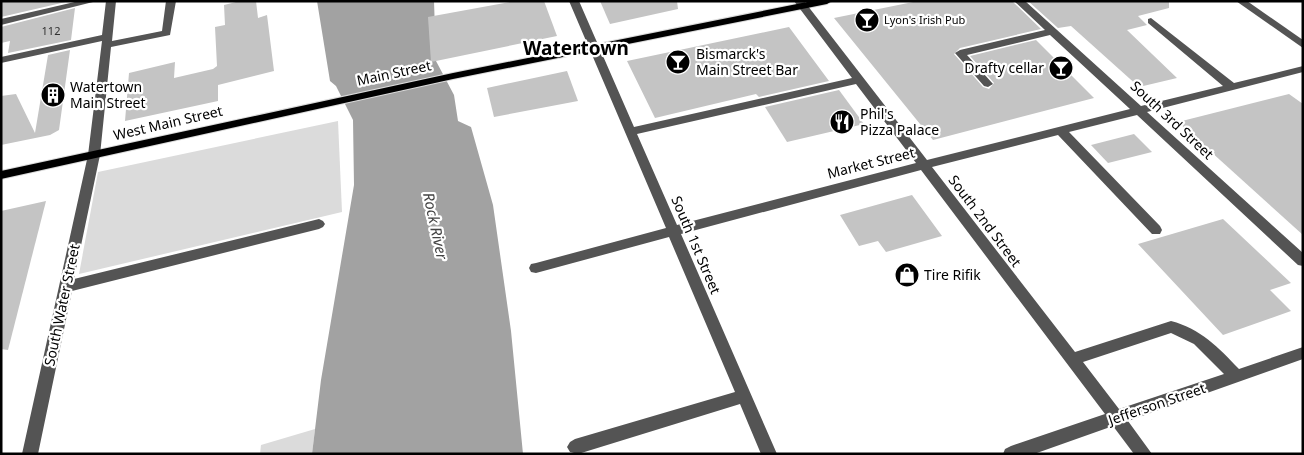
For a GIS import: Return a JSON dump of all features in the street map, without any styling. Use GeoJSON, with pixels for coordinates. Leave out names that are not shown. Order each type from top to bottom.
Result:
{"type":"FeatureCollection","features":[{"type":"Feature","properties":{"kind":"main road","name":"Main Street"},"geometry":{"type":"LineString","coordinates":[[342,100],[801,4],[827,1]]}},
{"type":"Feature","properties":{"kind":"main road","name":"West Main Street"},"geometry":{"type":"LineString","coordinates":[[1,175],[342,100]]}},
{"type":"Feature","properties":{"kind":"street"},"geometry":{"type":"LineString","coordinates":[[1,22],[92,1]]}},
{"type":"Feature","properties":{"kind":"street","name":"South Water Street"},"geometry":{"type":"LineString","coordinates":[[30,454],[94,155],[111,1]]}},
{"type":"Feature","properties":{"kind":"street"},"geometry":{"type":"LineString","coordinates":[[1,60],[108,41],[167,33],[171,1]]}},
{"type":"Feature","properties":{"kind":"street","name":"South 1st Street"},"geometry":{"type":"LineString","coordinates":[[574,1],[769,454]]}},
{"type":"Feature","properties":{"kind":"street","name":"South 3rd Street"},"geometry":{"type":"LineString","coordinates":[[1019,1],[1303,261]]}},
{"type":"Feature","properties":{"kind":"street"},"geometry":{"type":"LineString","coordinates":[[1241,1],[1303,45]]}},
{"type":"Feature","properties":{"kind":"street","name":"South 2nd Street"},"geometry":{"type":"LineString","coordinates":[[801,4],[1144,454]]}},
{"type":"Feature","properties":{"kind":"street"},"geometry":{"type":"LineString","coordinates":[[1152,21],[1232,87]]}},
{"type":"Feature","properties":{"kind":"street"},"geometry":{"type":"LineString","coordinates":[[988,84],[960,54],[1052,31]]}},
{"type":"Feature","properties":{"kind":"street","name":"Market Street"},"geometry":{"type":"LineString","coordinates":[[536,268],[924,165],[1303,69]]}},
{"type":"Feature","properties":{"kind":"street"},"geometry":{"type":"LineString","coordinates":[[630,132],[858,80]]}},
{"type":"Feature","properties":{"kind":"street"},"geometry":{"type":"LineString","coordinates":[[1061,130],[1156,230]]}},
{"type":"Feature","properties":{"kind":"street"},"geometry":{"type":"LineString","coordinates":[[66,287],[319,224]]}},
{"type":"Feature","properties":{"kind":"street"},"geometry":{"type":"LineString","coordinates":[[1072,359],[1171,327],[1184,329],[1196,335],[1236,376]]}},
{"type":"Feature","properties":{"kind":"street","name":"Jefferson Street"},"geometry":{"type":"LineString","coordinates":[[1011,454],[1303,353]]}},
{"type":"Feature","properties":{"kind":"street"},"geometry":{"type":"LineString","coordinates":[[575,447],[744,396]]}},
{"type":"Feature","properties":{"kind":"shaded area"},"geometry":{"type":"Polygon","coordinates":[[[338,121],[342,212],[79,274],[98,172],[338,121]]]}},
{"type":"Feature","properties":{"kind":"shaded area"},"geometry":{"type":"Polygon","coordinates":[[[315,429],[312,454],[260,454],[261,445],[315,429]]]}},
{"type":"Feature","properties":{"kind":"water","name":"Rock River"},"geometry":{"type":"Polygon","coordinates":[[[317,1],[434,1],[436,61],[454,95],[458,121],[471,127],[493,205],[511,331],[523,454],[312,454],[321,380],[354,185],[353,120],[336,86],[330,81],[317,1]]]}},
{"type":"Feature","properties":{"kind":"building"},"geometry":{"type":"Polygon","coordinates":[[[1,1],[70,1],[1,17],[1,1]]]}},
{"type":"Feature","properties":{"kind":"building"},"geometry":{"type":"Polygon","coordinates":[[[240,1],[256,1],[258,18],[267,15],[274,71],[218,85],[218,101],[125,121],[129,73],[175,62],[174,78],[213,69],[217,66],[215,27],[225,25],[224,5],[240,1]]]}},
{"type":"Feature","properties":{"kind":"building"},"geometry":{"type":"Polygon","coordinates":[[[515,1],[544,1],[557,36],[431,62],[428,17],[515,1]]]}},
{"type":"Feature","properties":{"kind":"building"},"geometry":{"type":"Polygon","coordinates":[[[600,1],[677,1],[678,9],[610,24],[600,1]]]}},
{"type":"Feature","properties":{"kind":"building"},"geometry":{"type":"Polygon","coordinates":[[[918,1],[1012,1],[1041,29],[960,48],[954,54],[983,87],[989,89],[994,83],[970,56],[1036,40],[1094,98],[933,140],[834,18],[918,1]]]}},
{"type":"Feature","properties":{"kind":"building"},"geometry":{"type":"Polygon","coordinates":[[[1028,1],[1169,1],[1169,8],[1138,16],[1147,25],[1127,30],[1177,78],[1139,87],[1071,26],[1058,28],[1028,1]]]}},
{"type":"Feature","properties":{"kind":"building"},"geometry":{"type":"Polygon","coordinates":[[[75,8],[71,40],[8,53],[10,41],[1,43],[1,27],[75,8]]]}},
{"type":"Feature","properties":{"kind":"building"},"geometry":{"type":"Polygon","coordinates":[[[789,27],[829,81],[759,97],[756,94],[655,118],[627,61],[789,27]]]}},
{"type":"Feature","properties":{"kind":"building","name":"Watertown Main Street"},"geometry":{"type":"Polygon","coordinates":[[[70,50],[59,130],[50,135],[1,145],[1,96],[16,94],[35,133],[48,55],[70,50]]]}},
{"type":"Feature","properties":{"kind":"building"},"geometry":{"type":"Polygon","coordinates":[[[567,71],[578,101],[494,117],[487,88],[567,71]]]}},
{"type":"Feature","properties":{"kind":"building"},"geometry":{"type":"Polygon","coordinates":[[[839,90],[864,124],[787,142],[765,107],[839,90]]]}},
{"type":"Feature","properties":{"kind":"building"},"geometry":{"type":"Polygon","coordinates":[[[1289,94],[1303,104],[1303,235],[1178,122],[1289,94]]]}},
{"type":"Feature","properties":{"kind":"building"},"geometry":{"type":"Polygon","coordinates":[[[1134,134],[1152,152],[1108,163],[1091,145],[1134,134]]]}},
{"type":"Feature","properties":{"kind":"building"},"geometry":{"type":"Polygon","coordinates":[[[912,195],[942,236],[886,252],[878,241],[859,246],[840,215],[912,195]]]}},
{"type":"Feature","properties":{"kind":"building"},"geometry":{"type":"Polygon","coordinates":[[[46,201],[8,350],[1,349],[1,211],[46,201]]]}},
{"type":"Feature","properties":{"kind":"building"},"geometry":{"type":"Polygon","coordinates":[[[1223,219],[1291,283],[1270,290],[1291,311],[1223,335],[1138,244],[1223,219]]]}},
{"type":"Feature","properties":{"kind":"place","name":"Lyon's Irish Pub"},"geometry":{"type":"Point","coordinates":[867,20]}},
{"type":"Feature","properties":{"kind":"place","name":"Bismarck's Main Street Bar"},"geometry":{"type":"Point","coordinates":[678,62]}},
{"type":"Feature","properties":{"kind":"place","name":"Drafty cellar"},"geometry":{"type":"Point","coordinates":[1061,68]}},
{"type":"Feature","properties":{"kind":"place","name":"Watertown Main Street"},"geometry":{"type":"Point","coordinates":[53,95]}},
{"type":"Feature","properties":{"kind":"place","name":"Phil's Pizza Palace"},"geometry":{"type":"Point","coordinates":[842,122]}},
{"type":"Feature","properties":{"kind":"place","name":"Tire Rifik"},"geometry":{"type":"Point","coordinates":[907,275]}},
{"type":"Feature","properties":{"kind":"district","name":"Watertown"},"geometry":{"type":"Point","coordinates":[576,48]}}]}
